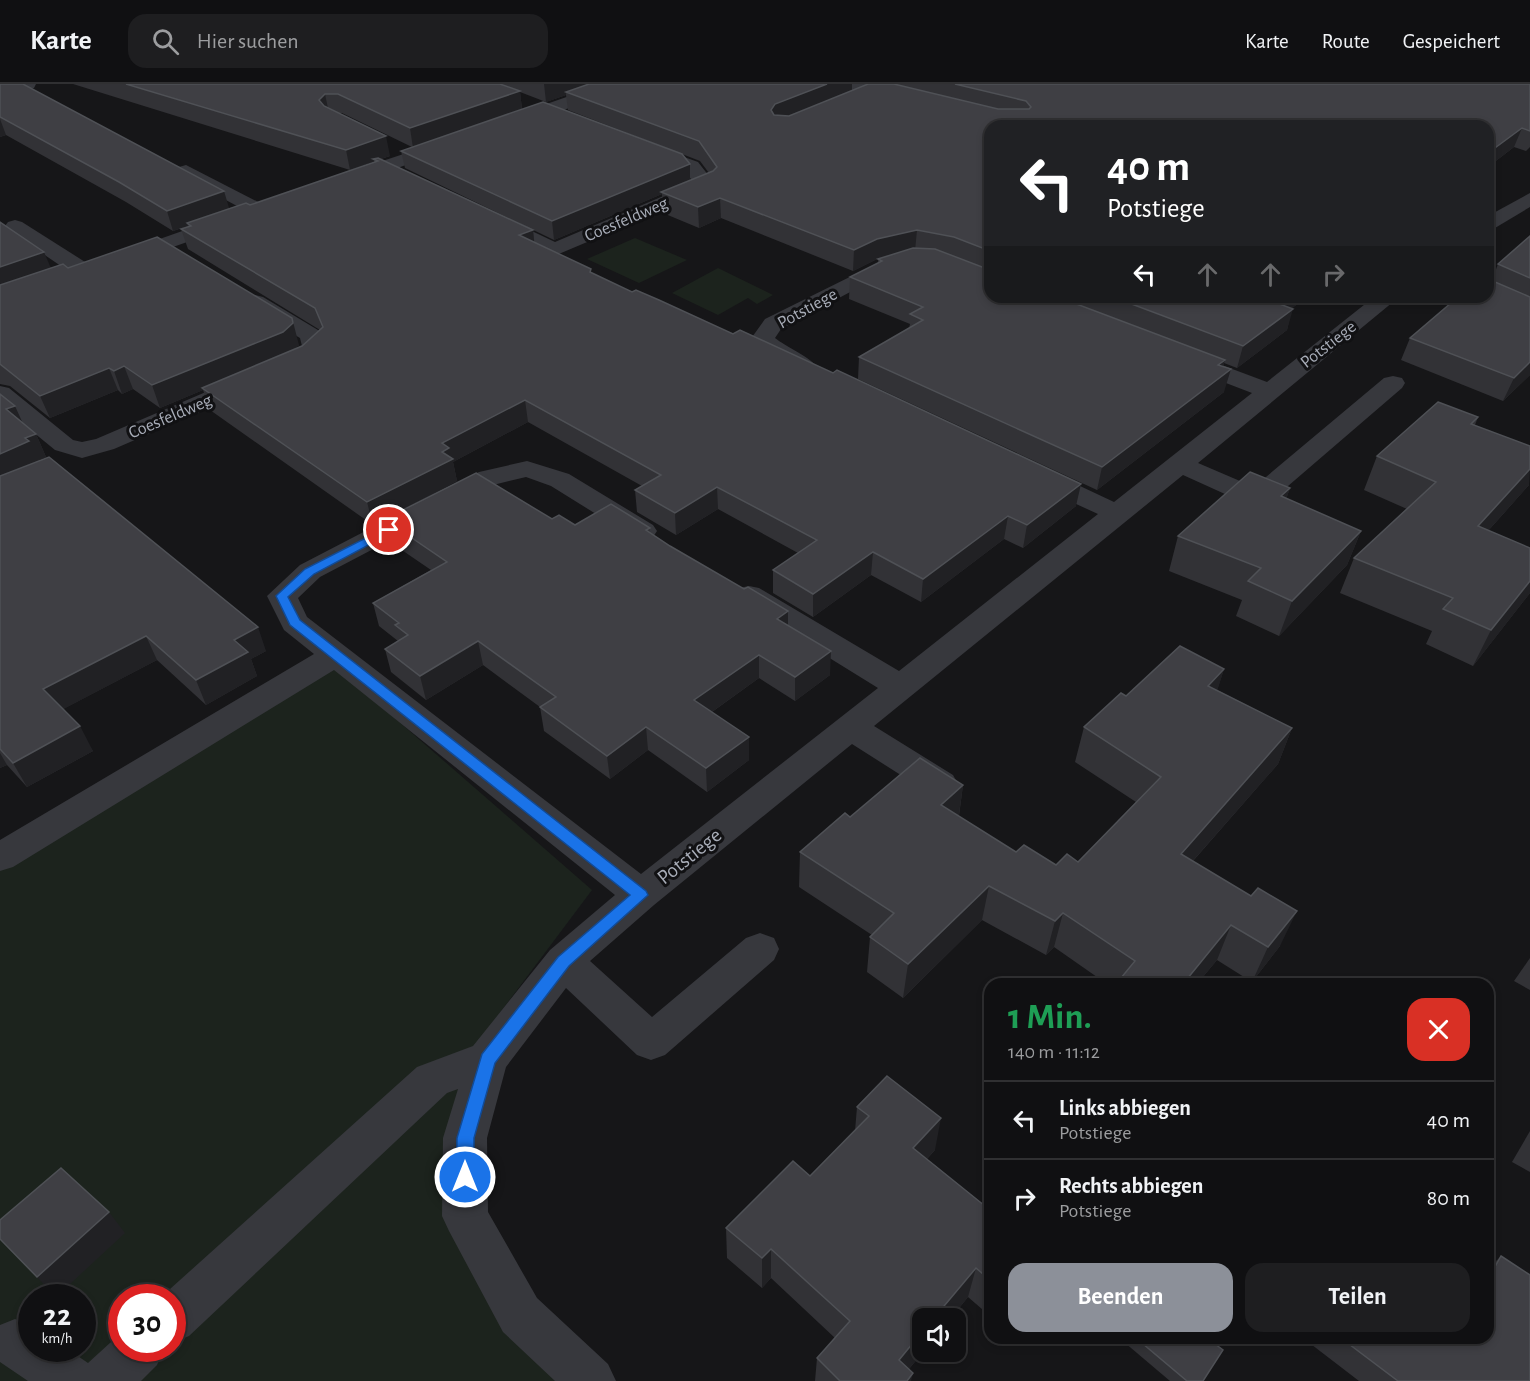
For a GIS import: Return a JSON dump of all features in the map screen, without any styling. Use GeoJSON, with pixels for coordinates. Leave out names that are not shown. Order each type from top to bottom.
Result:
{"type":"FeatureCollection","features":[{"type":"Feature","properties":{"kind":"street"},"geometry":{"type":"LineString","coordinates":[[0,92],[28,84]]}},
{"type":"Feature","properties":{"kind":"street"},"geometry":{"type":"LineString","coordinates":[[500,126],[620,84]]}},
{"type":"Feature","properties":{"kind":"street"},"geometry":{"type":"LineString","coordinates":[[849,84],[919,101]]}},
{"type":"Feature","properties":{"kind":"street"},"geometry":{"type":"LineString","coordinates":[[844,103],[875,91]]}},
{"type":"Feature","properties":{"kind":"street"},"geometry":{"type":"LineString","coordinates":[[521,102],[575,123]]}},
{"type":"Feature","properties":{"kind":"street"},"geometry":{"type":"LineString","coordinates":[[327,187],[467,138]]}},
{"type":"Feature","properties":{"kind":"street","name":"Coesfeldweg"},"geometry":{"type":"LineString","coordinates":[[479,214],[554,250],[706,185],[691,166],[627,142]]}},
{"type":"Feature","properties":{"kind":"street"},"geometry":{"type":"LineString","coordinates":[[394,147],[413,157]]}},
{"type":"Feature","properties":{"kind":"street"},"geometry":{"type":"LineString","coordinates":[[383,167],[405,178]]}},
{"type":"Feature","properties":{"kind":"street"},"geometry":{"type":"LineString","coordinates":[[184,170],[259,210]]}},
{"type":"Feature","properties":{"kind":"street"},"geometry":{"type":"LineString","coordinates":[[1494,220],[1530,199]]}},
{"type":"Feature","properties":{"kind":"street"},"geometry":{"type":"LineString","coordinates":[[64,279],[172,251],[281,202]]}},
{"type":"Feature","properties":{"kind":"street"},"geometry":{"type":"LineString","coordinates":[[15,226],[85,272]]}},
{"type":"Feature","properties":{"kind":"street","name":"Potstiege"},"geometry":{"type":"LineString","coordinates":[[825,376],[782,356],[762,340],[773,324],[890,263],[908,260]]}},
{"type":"Feature","properties":{"kind":"street","name":"Coesfeldweg"},"geometry":{"type":"LineString","coordinates":[[58,467],[82,450],[105,444],[298,361],[314,348],[310,335],[231,287]]}},
{"type":"Feature","properties":{"kind":"street","name":"Potstiege"},"geometry":{"type":"LineString","coordinates":[[670,547],[560,480],[527,469],[488,478],[310,571],[282,596],[295,622],[641,895],[1380,303]]}},
{"type":"Feature","properties":{"kind":"street"},"geometry":{"type":"LineString","coordinates":[[1169,353],[1269,391]]}},
{"type":"Feature","properties":{"kind":"street"},"geometry":{"type":"LineString","coordinates":[[1179,464],[1257,498],[1393,383]]}},
{"type":"Feature","properties":{"kind":"street"},"geometry":{"type":"LineString","coordinates":[[0,393],[64,445],[82,450]]}},
{"type":"Feature","properties":{"kind":"street"},"geometry":{"type":"LineString","coordinates":[[1020,467],[1117,513]]}},
{"type":"Feature","properties":{"kind":"street"},"geometry":{"type":"LineString","coordinates":[[730,583],[901,687]]}},
{"type":"Feature","properties":{"kind":"street"},"geometry":{"type":"LineString","coordinates":[[0,857],[336,655]]}},
{"type":"Feature","properties":{"kind":"street"},"geometry":{"type":"LineString","coordinates":[[850,727],[941,784]]}},
{"type":"Feature","properties":{"kind":"street"},"geometry":{"type":"LineString","coordinates":[[591,1381],[520,1315],[465,1216],[465,1138],[488,1059],[564,962],[641,895]]}},
{"type":"Feature","properties":{"kind":"street"},"geometry":{"type":"LineString","coordinates":[[564,962],[651,1042],[760,949]]}},
{"type":"Feature","properties":{"kind":"street"},"geometry":{"type":"LineString","coordinates":[[186,1306],[432,1080],[488,1059]]}},
{"type":"Feature","properties":{"kind":"street"},"geometry":{"type":"LineString","coordinates":[[15,1343],[71,1381]]}},
{"type":"Feature","properties":{"kind":"street"},"geometry":{"type":"LineString","coordinates":[[105,1381],[125,1362]]}},
{"type":"Feature","properties":{"kind":"shaded area"},"geometry":{"type":"Polygon","coordinates":[[[635,238],[687,260],[639,283],[587,259],[635,238]]]}},
{"type":"Feature","properties":{"kind":"shaded area"},"geometry":{"type":"Polygon","coordinates":[[[718,268],[773,295],[757,304],[748,298],[718,315],[672,293],[718,268]]]}},
{"type":"Feature","properties":{"kind":"shaded area"},"geometry":{"type":"Polygon","coordinates":[[[335,666],[592,890],[472,1050],[448,1138],[559,1381],[0,1381],[0,866],[335,666]]]}},
{"type":"Feature","properties":{"kind":"building"},"geometry":{"type":"Polygon","coordinates":[[[0,84],[23,84],[224,191],[167,211],[0,117],[0,84]]]}},
{"type":"Feature","properties":{"kind":"building"},"geometry":{"type":"Polygon","coordinates":[[[126,84],[500,84],[520,91],[410,128],[338,94],[325,94],[319,100],[324,106],[386,136],[346,150],[126,84]]]}},
{"type":"Feature","properties":{"kind":"building"},"geometry":{"type":"Polygon","coordinates":[[[589,84],[827,84],[775,104],[771,110],[774,115],[789,116],[868,84],[894,84],[998,109],[1029,109],[1031,107],[1026,101],[955,84],[1530,84],[1530,131],[1522,128],[1494,149],[1494,120],[984,120],[984,249],[954,237],[917,230],[877,239],[854,250],[720,198],[698,207],[661,192],[713,171],[717,167],[699,141],[566,92],[589,84]]]}},
{"type":"Feature","properties":{"kind":"building"},"geometry":{"type":"Polygon","coordinates":[[[543,102],[682,154],[690,164],[552,221],[401,151],[543,102]]]}},
{"type":"Feature","properties":{"kind":"building"},"geometry":{"type":"Polygon","coordinates":[[[378,158],[533,230],[519,235],[591,269],[590,272],[632,292],[636,290],[733,334],[740,330],[833,373],[837,370],[1081,484],[1027,525],[1008,516],[923,579],[873,552],[813,594],[773,570],[817,540],[717,487],[675,513],[635,490],[661,475],[525,400],[442,443],[449,448],[442,452],[453,459],[367,502],[202,388],[302,346],[323,327],[315,308],[181,229],[191,226],[187,223],[246,203],[250,205],[378,161],[373,159],[378,158]]]}},
{"type":"Feature","properties":{"kind":"building"},"geometry":{"type":"Polygon","coordinates":[[[0,222],[44,252],[0,267],[0,222]]]}},
{"type":"Feature","properties":{"kind":"building"},"geometry":{"type":"Polygon","coordinates":[[[1530,236],[1530,278],[1498,264],[1530,236]]]}},
{"type":"Feature","properties":{"kind":"building"},"geometry":{"type":"Polygon","coordinates":[[[157,237],[292,318],[293,323],[283,332],[152,385],[124,366],[114,371],[109,368],[40,396],[0,364],[0,285],[63,264],[68,268],[157,237]]]}},
{"type":"Feature","properties":{"kind":"building"},"geometry":{"type":"Polygon","coordinates":[[[913,248],[935,249],[984,268],[984,303],[1074,303],[1225,360],[1218,365],[1231,369],[1102,467],[859,357],[923,320],[910,314],[923,307],[850,277],[882,261],[878,259],[913,248]]]}},
{"type":"Feature","properties":{"kind":"building"},"geometry":{"type":"Polygon","coordinates":[[[1494,282],[1530,297],[1530,362],[1514,378],[1410,338],[1451,303],[1494,303],[1494,282]]]}},
{"type":"Feature","properties":{"kind":"building"},"geometry":{"type":"Polygon","coordinates":[[[1129,303],[1277,303],[1293,309],[1243,346],[1129,303]]]}},
{"type":"Feature","properties":{"kind":"building"},"geometry":{"type":"Polygon","coordinates":[[[0,394],[15,406],[6,409],[36,434],[25,438],[29,441],[0,454],[0,394]]]}},
{"type":"Feature","properties":{"kind":"building"},"geometry":{"type":"Polygon","coordinates":[[[1438,402],[1478,417],[1471,424],[1530,446],[1530,469],[1478,526],[1530,548],[1530,581],[1491,630],[1443,609],[1453,598],[1354,558],[1436,482],[1377,456],[1438,402]]]}},
{"type":"Feature","properties":{"kind":"building"},"geometry":{"type":"Polygon","coordinates":[[[49,457],[258,627],[234,640],[248,652],[196,680],[146,636],[43,689],[80,726],[13,763],[0,749],[0,476],[49,457]]]}},
{"type":"Feature","properties":{"kind":"building"},"geometry":{"type":"Polygon","coordinates":[[[1250,472],[1290,488],[1281,496],[1361,531],[1292,601],[1248,581],[1261,568],[1178,536],[1250,472]]]}},
{"type":"Feature","properties":{"kind":"building"},"geometry":{"type":"Polygon","coordinates":[[[476,473],[552,519],[559,515],[575,525],[611,504],[650,528],[646,530],[670,546],[744,589],[748,587],[788,611],[777,619],[831,651],[795,677],[759,655],[694,700],[749,737],[706,768],[646,727],[607,756],[540,707],[556,697],[478,641],[420,676],[385,649],[408,635],[395,625],[399,623],[373,603],[447,562],[387,521],[392,519],[389,517],[476,473]]]}},
{"type":"Feature","properties":{"kind":"building"},"geometry":{"type":"Polygon","coordinates":[[[1180,646],[1224,669],[1208,686],[1292,728],[1181,854],[1251,896],[1258,888],[1297,911],[1268,947],[1231,925],[1188,978],[1121,978],[1135,961],[1063,913],[1055,921],[989,886],[908,964],[870,937],[894,913],[800,852],[845,813],[850,817],[920,758],[963,785],[941,805],[1016,852],[1024,845],[1056,865],[1067,854],[1078,862],[1161,777],[1084,727],[1121,693],[1126,696],[1180,646]]]}},
{"type":"Feature","properties":{"kind":"building"},"geometry":{"type":"Polygon","coordinates":[[[887,1076],[941,1118],[913,1148],[984,1205],[984,1275],[976,1268],[942,1308],[912,1308],[912,1344],[899,1360],[913,1373],[907,1381],[840,1381],[817,1358],[850,1321],[771,1249],[762,1258],[726,1228],[793,1161],[810,1176],[869,1116],[857,1107],[887,1076]]]}},
{"type":"Feature","properties":{"kind":"building"},"geometry":{"type":"Polygon","coordinates":[[[61,1168],[109,1212],[37,1277],[0,1239],[0,1220],[61,1168]]]}},
{"type":"Feature","properties":{"kind":"building"},"geometry":{"type":"Polygon","coordinates":[[[1501,1256],[1530,1275],[1530,1381],[1398,1381],[1349,1344],[1494,1344],[1494,1268],[1501,1256]]]}},
{"type":"Feature","properties":{"kind":"building"},"geometry":{"type":"Polygon","coordinates":[[[1143,1344],[1215,1344],[1223,1350],[1203,1381],[1187,1381],[1143,1344]]]}},
{"type":"Feature","properties":{"kind":"route"},"geometry":{"type":"LineString","coordinates":[[389,530],[310,571],[282,596],[295,622],[641,895],[564,962],[488,1059],[465,1138],[465,1177]]}}]}
